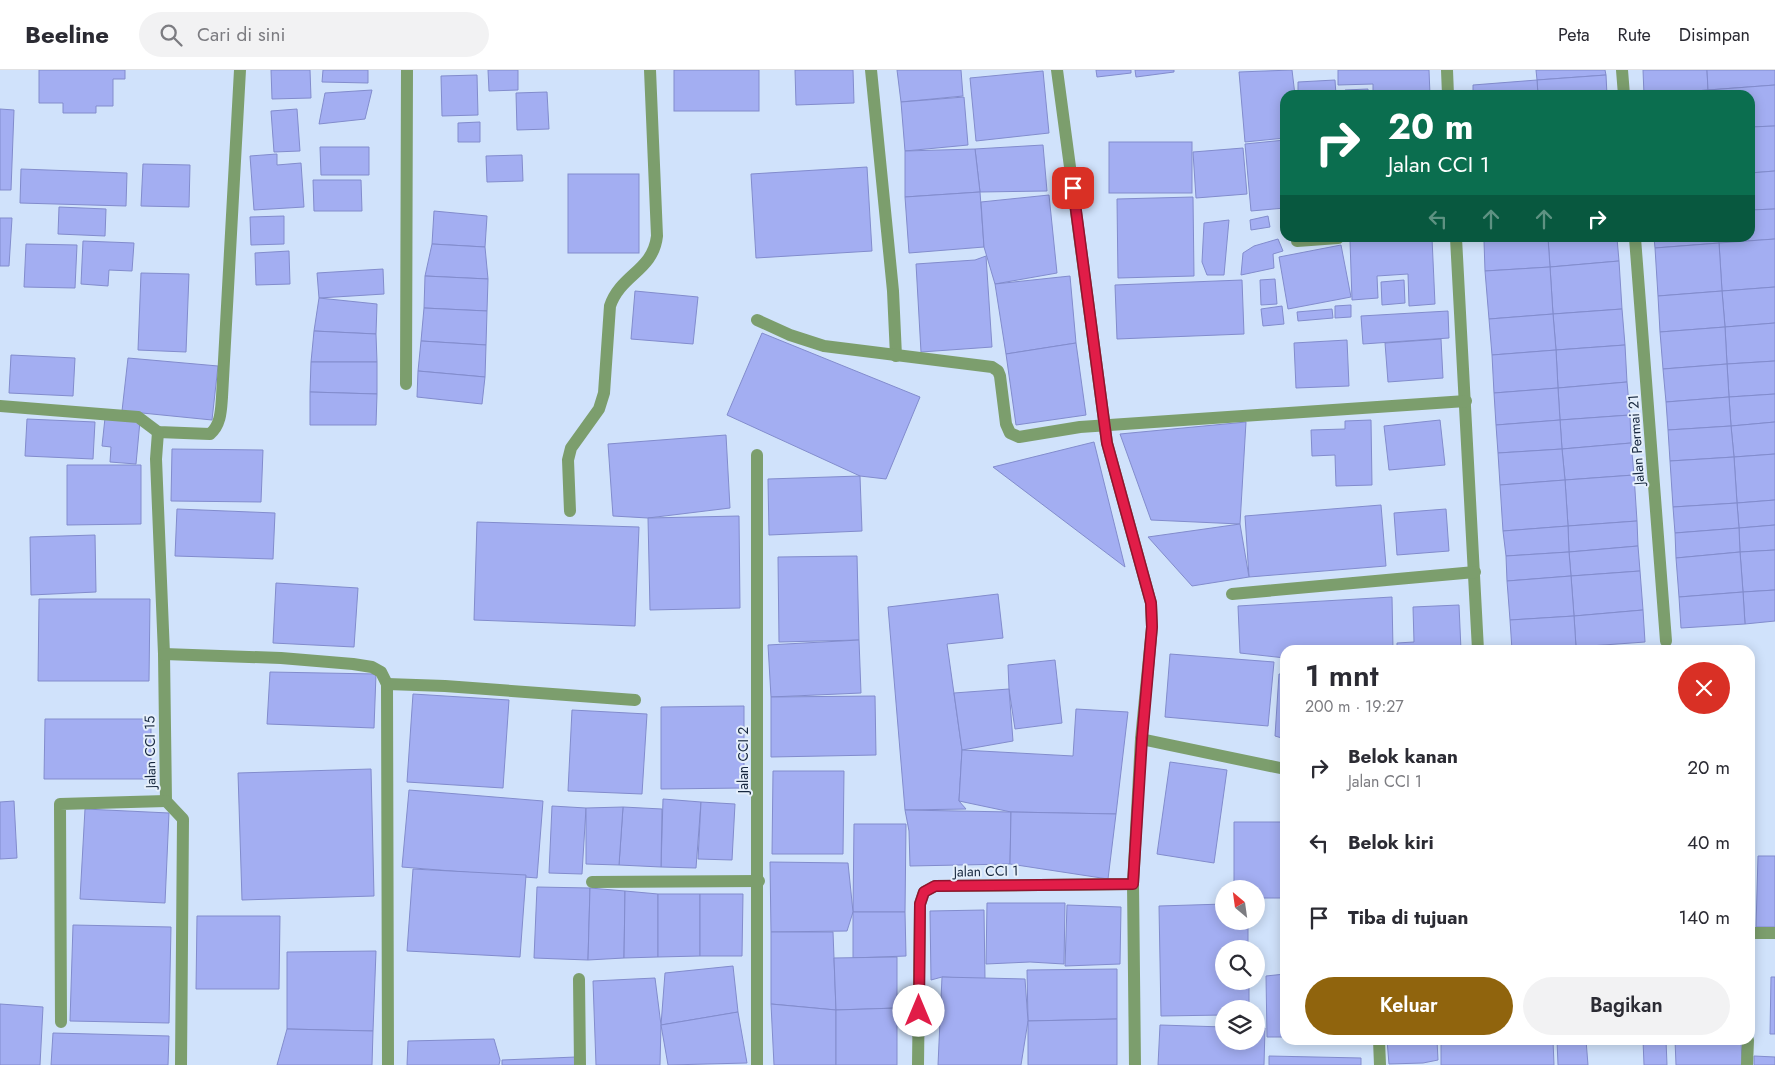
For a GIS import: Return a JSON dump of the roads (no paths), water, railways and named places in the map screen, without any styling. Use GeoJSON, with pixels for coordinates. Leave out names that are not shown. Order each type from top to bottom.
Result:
{"type":"FeatureCollection","features":[{"type":"Feature","properties":{"kind":"street"},"geometry":{"type":"LineString","coordinates":[[0,406],[138,417],[158,432],[210,434],[214,430],[220,418],[240,70]]}},
{"type":"Feature","properties":{"kind":"street"},"geometry":{"type":"LineString","coordinates":[[406,70],[406,384]]}},
{"type":"Feature","properties":{"kind":"street"},"geometry":{"type":"LineString","coordinates":[[570,511],[568,460],[571,448],[599,409],[604,393],[610,306],[614,293],[646,264],[656,250],[650,70]]}},
{"type":"Feature","properties":{"kind":"street"},"geometry":{"type":"LineString","coordinates":[[871,70],[893,291],[896,356]]}},
{"type":"Feature","properties":{"kind":"street"},"geometry":{"type":"LineString","coordinates":[[1057,70],[1107,443],[1151,603],[1152,627],[1142,739],[1133,884],[1135,1065]]}},
{"type":"Feature","properties":{"kind":"street"},"geometry":{"type":"LineString","coordinates":[[1447,70],[1448,90]]}},
{"type":"Feature","properties":{"kind":"street"},"geometry":{"type":"LineString","coordinates":[[1622,70],[1624,90]]}},
{"type":"Feature","properties":{"kind":"street"},"geometry":{"type":"LineString","coordinates":[[1456,242],[1478,645]]}},
{"type":"Feature","properties":{"kind":"street","name":"Jalan Permai 21"},"geometry":{"type":"LineString","coordinates":[[1635,242],[1666,641]]}},
{"type":"Feature","properties":{"kind":"street"},"geometry":{"type":"LineString","coordinates":[[756,320],[790,335],[824,346],[992,367],[998,371],[1006,424],[1010,433],[1019,437],[1080,427],[1466,401]]}},
{"type":"Feature","properties":{"kind":"street","name":"Jalan CCI 15"},"geometry":{"type":"LineString","coordinates":[[158,432],[156,459],[164,654],[166,801],[183,819],[181,1065]]}},
{"type":"Feature","properties":{"kind":"street","name":"Jalan CCI 2"},"geometry":{"type":"LineString","coordinates":[[757,455],[759,881],[757,1065]]}},
{"type":"Feature","properties":{"kind":"street"},"geometry":{"type":"LineString","coordinates":[[1232,594],[1475,572]]}},
{"type":"Feature","properties":{"kind":"street"},"geometry":{"type":"LineString","coordinates":[[164,654],[281,658],[353,664],[372,667],[381,672],[387,684],[388,1065]]}},
{"type":"Feature","properties":{"kind":"street"},"geometry":{"type":"LineString","coordinates":[[387,684],[445,686],[635,700]]}},
{"type":"Feature","properties":{"kind":"street"},"geometry":{"type":"LineString","coordinates":[[1142,739],[1280,768]]}},
{"type":"Feature","properties":{"kind":"street"},"geometry":{"type":"LineString","coordinates":[[61,1022],[60,804],[166,801]]}},
{"type":"Feature","properties":{"kind":"street"},"geometry":{"type":"LineString","coordinates":[[592,882],[759,881]]}},
{"type":"Feature","properties":{"kind":"street","name":"Jalan CCI 1"},"geometry":{"type":"LineString","coordinates":[[918,1065],[920,904],[924,892],[935,886],[1133,884]]}},
{"type":"Feature","properties":{"kind":"street"},"geometry":{"type":"LineString","coordinates":[[1755,933],[1775,934]]}},
{"type":"Feature","properties":{"kind":"street"},"geometry":{"type":"LineString","coordinates":[[578,979],[580,1065]]}},
{"type":"Feature","properties":{"kind":"street"},"geometry":{"type":"LineString","coordinates":[[1380,1045],[1380,1065]]}},
{"type":"Feature","properties":{"kind":"street"},"geometry":{"type":"LineString","coordinates":[[1747,1065],[1748,1045]]}}]}
